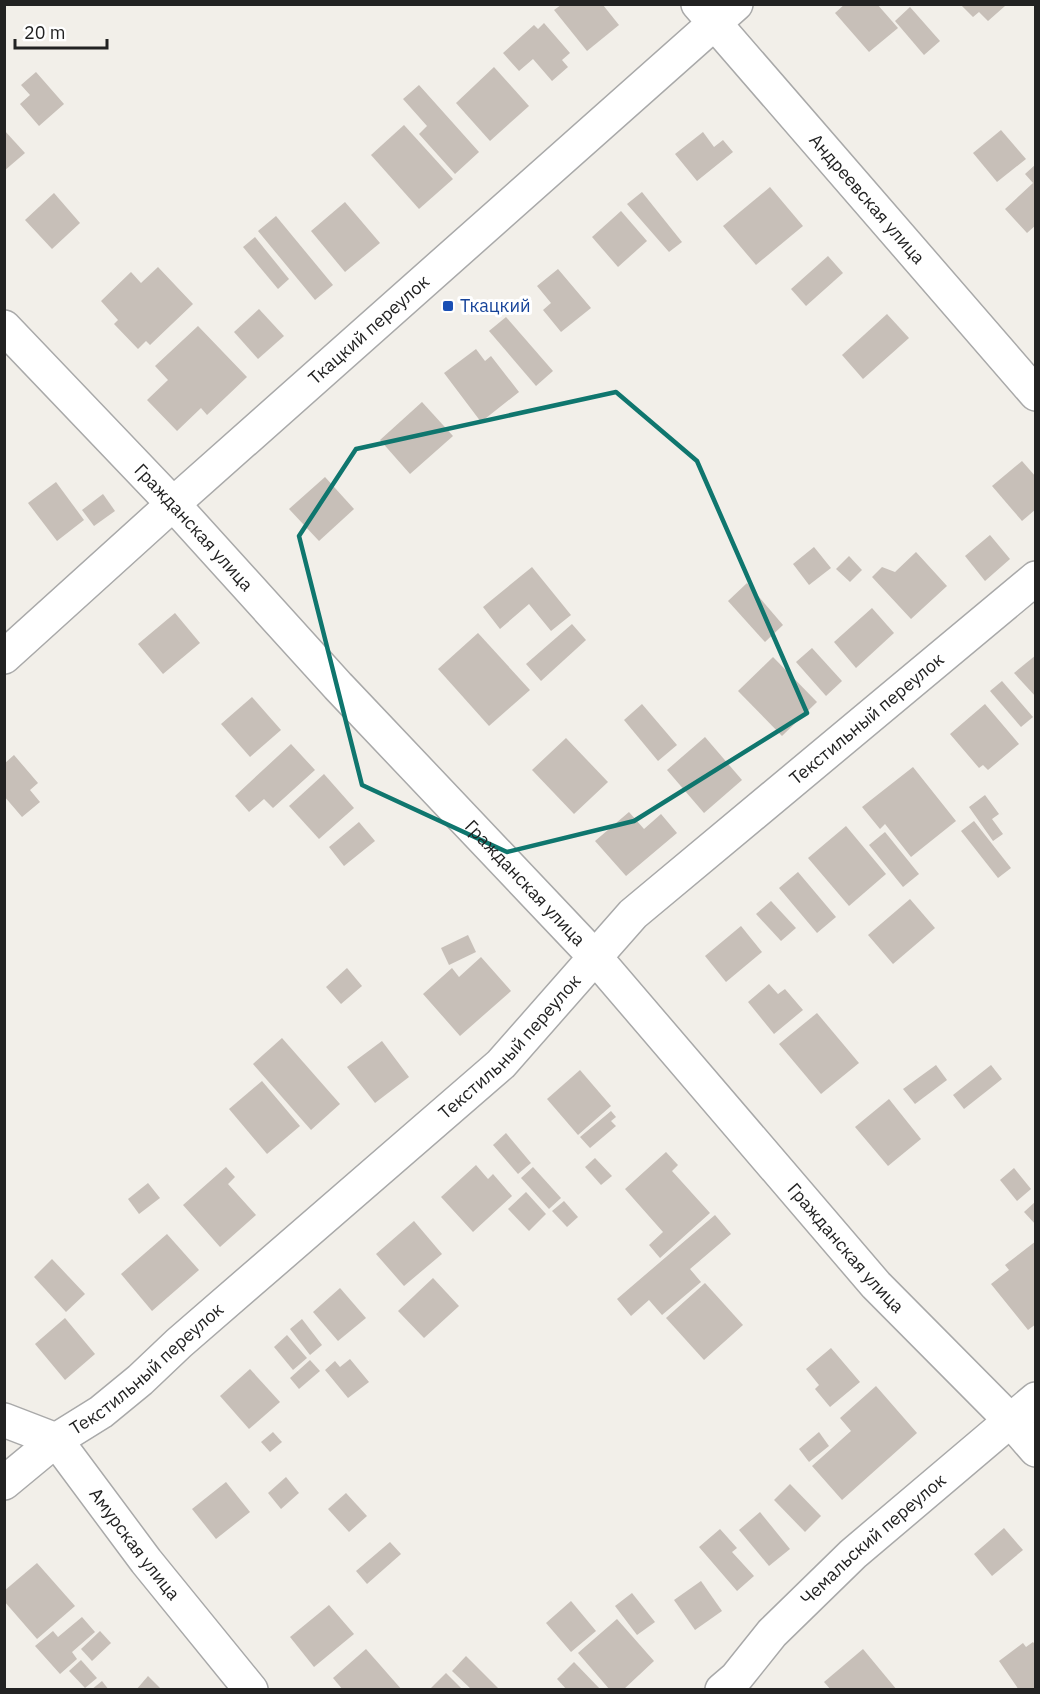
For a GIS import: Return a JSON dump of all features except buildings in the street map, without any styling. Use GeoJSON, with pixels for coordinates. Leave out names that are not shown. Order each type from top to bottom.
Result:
{"type":"FeatureCollection","features":[{"type":"Feature","properties":{"kind":"street","name":"Андреевская улица"},"geometry":{"type":"LineString","coordinates":[[716,11],[1035,394]]}},
{"type":"Feature","properties":{"kind":"street","name":"Ткацкий переулок"},"geometry":{"type":"LineString","coordinates":[[4,657],[716,11]]}},
{"type":"Feature","properties":{"kind":"street","name":"Гражданская улица"},"geometry":{"type":"LineString","coordinates":[[4,327],[173,504],[338,686],[595,957],[876,1285],[1010,1420],[1035,1450]]}},
{"type":"Feature","properties":{"kind":"street","name":"Текстильный переулок"},"geometry":{"type":"LineString","coordinates":[[4,1484],[56,1440],[101,1412],[140,1380],[179,1343],[501,1064],[633,914],[1035,578]]}},
{"type":"Feature","properties":{"kind":"street","name":"Чемальский переулок"},"geometry":{"type":"LineString","coordinates":[[735,1686],[772,1633],[853,1554],[1035,1399]]}},
{"type":"Feature","properties":{"kind":"street"},"geometry":{"type":"LineString","coordinates":[[4,1420],[56,1440]]}},
{"type":"Feature","properties":{"kind":"street","name":"Амурская улица"},"geometry":{"type":"LineString","coordinates":[[56,1440],[146,1561],[251,1689]]}},
{"type":"Feature","properties":{"kind":"highlighted area"},"geometry":{"type":"Polygon","coordinates":[[[616,392],[697,461],[807,713],[634,821],[507,852],[362,785],[299,536],[356,449],[616,392]]]}},
{"type":"Feature","properties":{"kind":"place","name":"Ткацкий"},"geometry":{"type":"Point","coordinates":[448,306]}}]}
